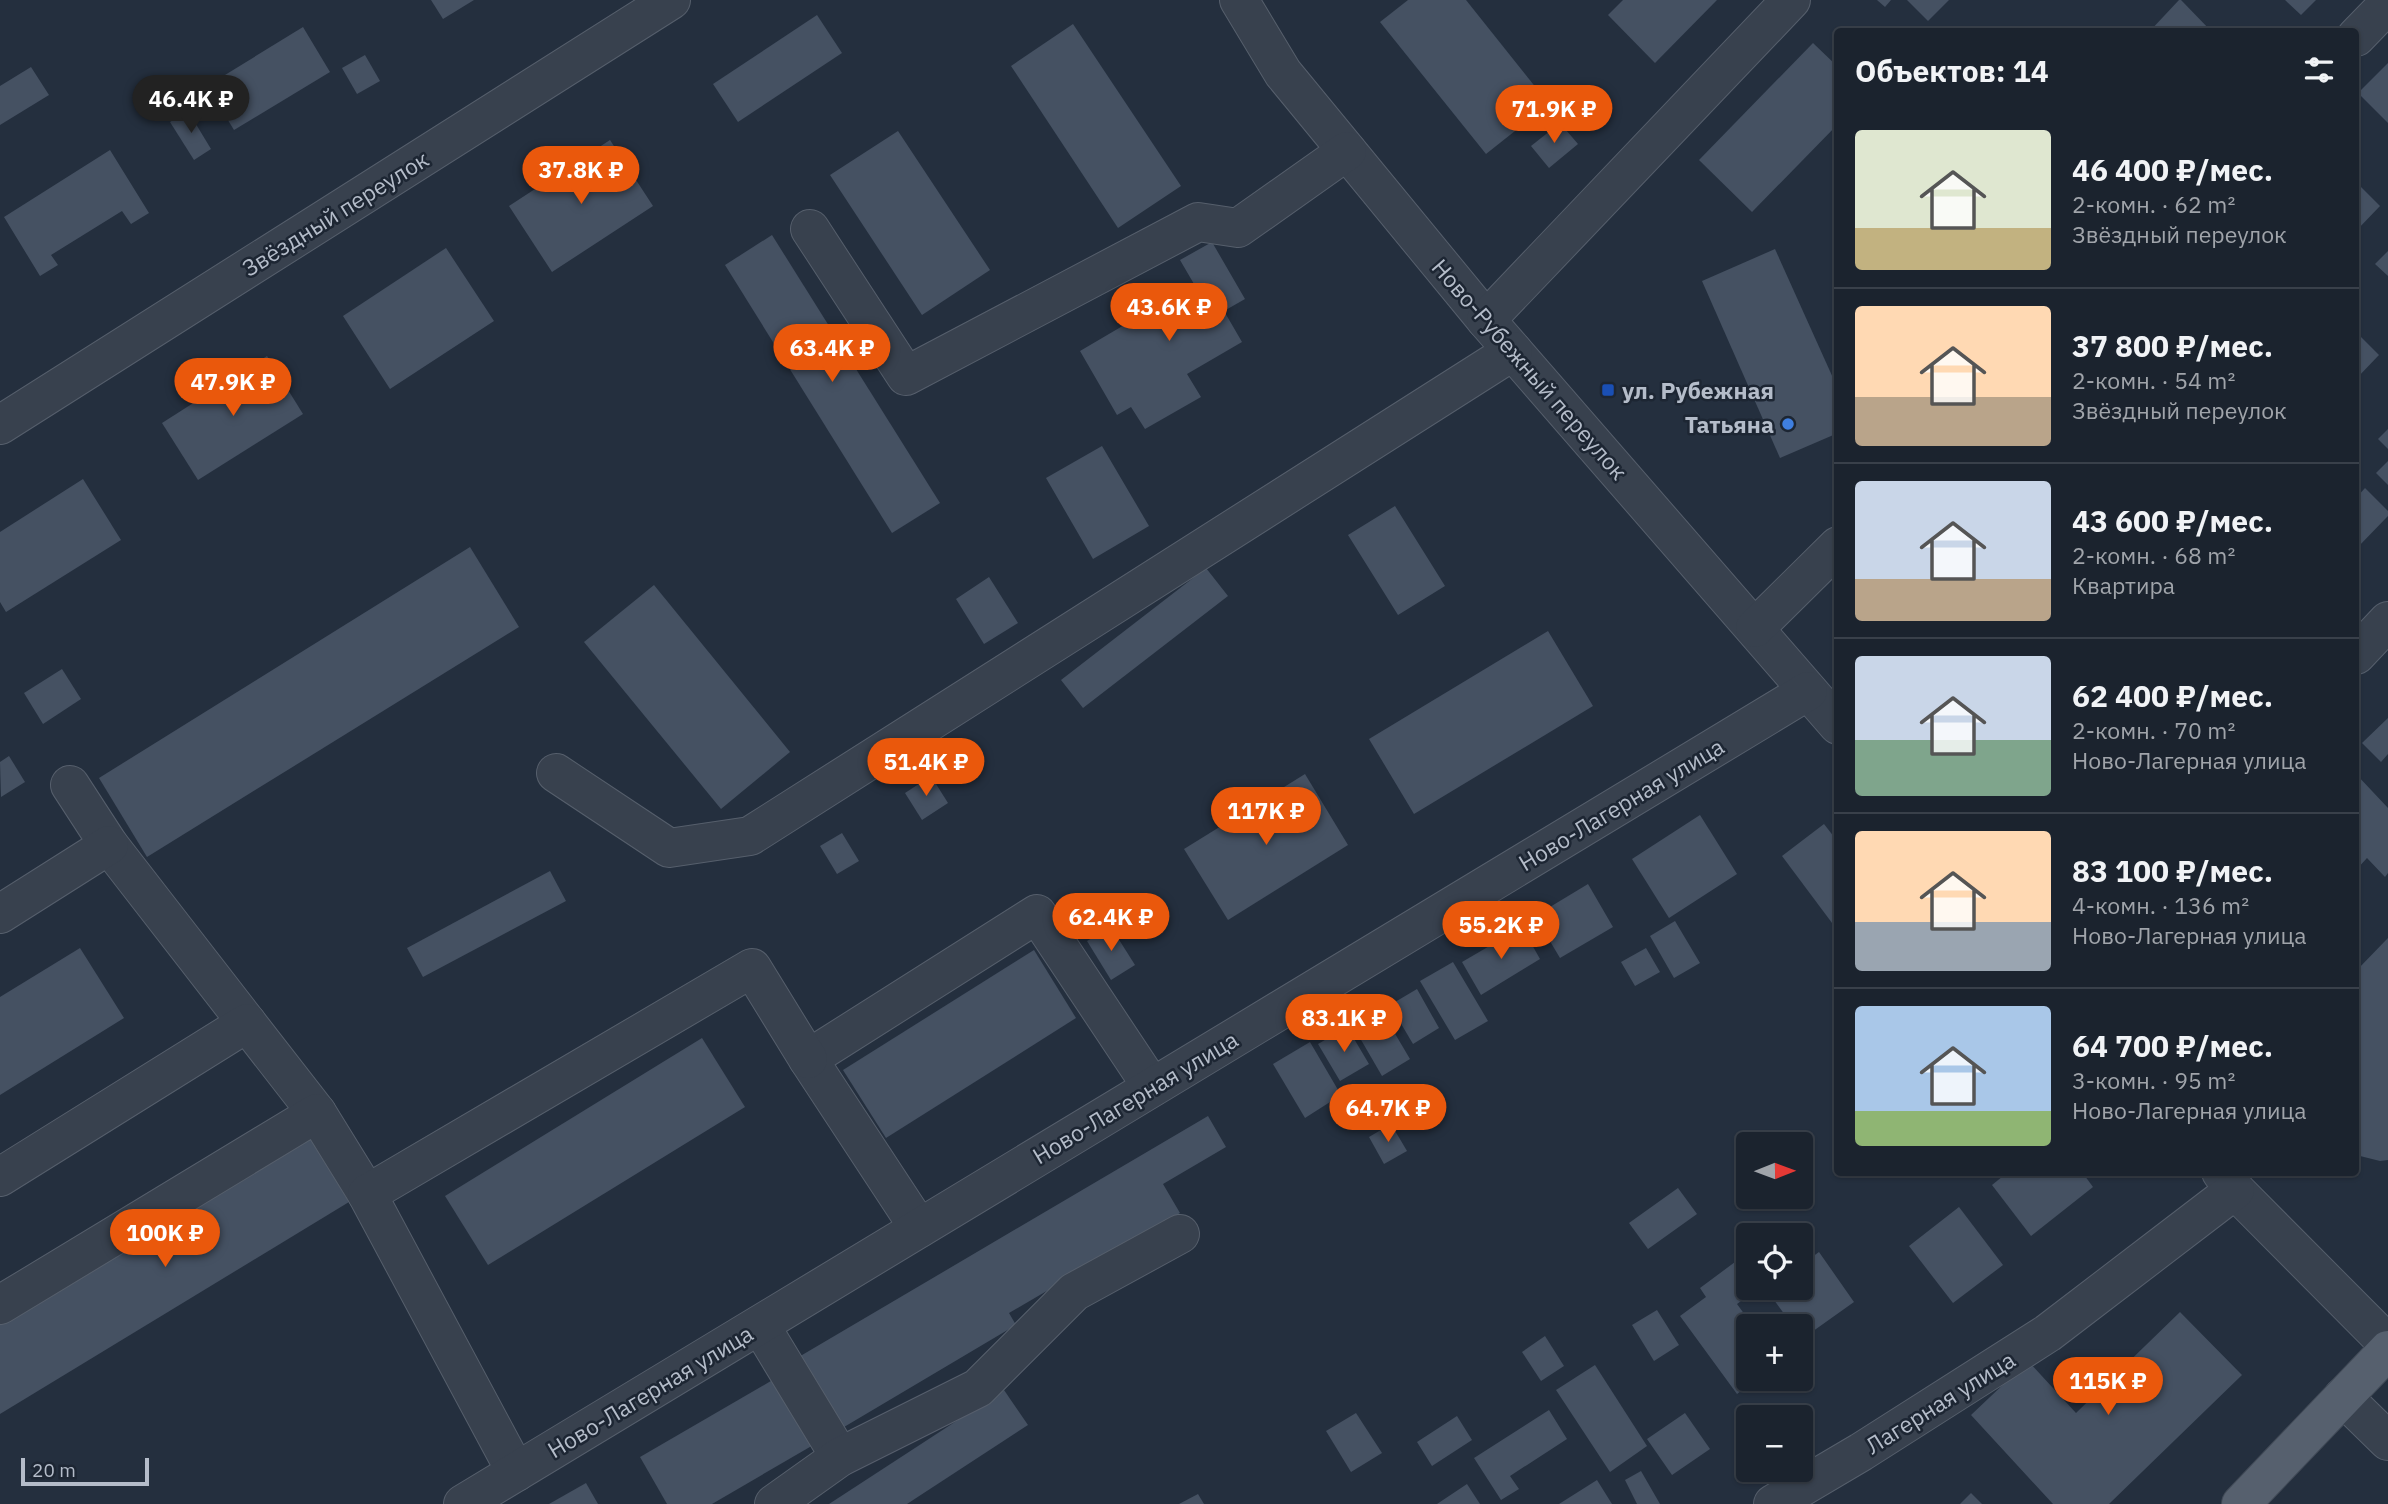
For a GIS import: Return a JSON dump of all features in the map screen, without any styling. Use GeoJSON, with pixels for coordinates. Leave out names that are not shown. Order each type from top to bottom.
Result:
{"type":"FeatureCollection","features":[{"type":"Feature","properties":{"kind":"main road"},"geometry":{"type":"LineString","coordinates":[[2241,1504],[2388,1350]]}},
{"type":"Feature","properties":{"kind":"street","name":"Звёздный переулок"},"geometry":{"type":"LineString","coordinates":[[0,425],[671,0]]}},
{"type":"Feature","properties":{"kind":"street","name":"Ново-Рубежный переулок"},"geometry":{"type":"LineString","coordinates":[[1240,0],[1283,73],[1486,320],[1834,720]]}},
{"type":"Feature","properties":{"kind":"street"},"geometry":{"type":"LineString","coordinates":[[1486,320],[1791,0]]}},
{"type":"Feature","properties":{"kind":"street"},"geometry":{"type":"LineString","coordinates":[[2359,34],[2388,4]]}},
{"type":"Feature","properties":{"kind":"street"},"geometry":{"type":"LineString","coordinates":[[810,229],[906,376],[1198,222],[1238,228],[1347,151]]}},
{"type":"Feature","properties":{"kind":"street"},"geometry":{"type":"LineString","coordinates":[[556,773],[669,848],[750,836],[1513,351]]}},
{"type":"Feature","properties":{"kind":"street"},"geometry":{"type":"LineString","coordinates":[[1755,628],[1834,550]]}},
{"type":"Feature","properties":{"kind":"street"},"geometry":{"type":"LineString","coordinates":[[2359,652],[2388,621]]}},
{"type":"Feature","properties":{"kind":"street","name":"Ново-Лагерная улица"},"geometry":{"type":"LineString","coordinates":[[463,1504],[1808,691]]}},
{"type":"Feature","properties":{"kind":"street"},"geometry":{"type":"LineString","coordinates":[[70,785],[109,845],[317,1113],[367,1194],[516,1472]]}},
{"type":"Feature","properties":{"kind":"street"},"geometry":{"type":"LineString","coordinates":[[0,914],[109,845]]}},
{"type":"Feature","properties":{"kind":"street"},"geometry":{"type":"LineString","coordinates":[[808,1059],[1037,914],[1152,1087]]}},
{"type":"Feature","properties":{"kind":"street"},"geometry":{"type":"LineString","coordinates":[[367,1194],[752,968],[919,1228]]}},
{"type":"Feature","properties":{"kind":"street"},"geometry":{"type":"LineString","coordinates":[[0,1177],[247,1023]]}},
{"type":"Feature","properties":{"kind":"street"},"geometry":{"type":"LineString","coordinates":[[0,1305],[317,1113]]}},
{"type":"Feature","properties":{"kind":"street"},"geometry":{"type":"LineString","coordinates":[[2228,1181],[2388,1344]]}},
{"type":"Feature","properties":{"kind":"street","name":"Лагерная улица"},"geometry":{"type":"LineString","coordinates":[[1773,1504],[1861,1452],[2048,1333],[2228,1181]]}},
{"type":"Feature","properties":{"kind":"street"},"geometry":{"type":"LineString","coordinates":[[774,1504],[840,1457],[978,1388],[1074,1292],[1180,1234]]}},
{"type":"Feature","properties":{"kind":"street"},"geometry":{"type":"LineString","coordinates":[[760,1325],[840,1457]]}},
{"type":"Feature","properties":{"kind":"street"},"geometry":{"type":"LineString","coordinates":[[2343,1397],[2388,1441]]}},
{"type":"Feature","properties":{"kind":"building"},"geometry":{"type":"Polygon","coordinates":[[[431,0],[474,0],[443,19],[431,0]]]}},
{"type":"Feature","properties":{"kind":"building"},"geometry":{"type":"Polygon","coordinates":[[[1408,0],[1466,0],[1549,104],[1486,154],[1380,22],[1408,0]]]}},
{"type":"Feature","properties":{"kind":"building"},"geometry":{"type":"Polygon","coordinates":[[[1623,0],[1717,0],[1655,63],[1608,15],[1623,0]]]}},
{"type":"Feature","properties":{"kind":"building"},"geometry":{"type":"Polygon","coordinates":[[[1877,0],[1891,0],[1885,7],[1877,0]]]}},
{"type":"Feature","properties":{"kind":"building"},"geometry":{"type":"Polygon","coordinates":[[[1907,0],[1949,0],[1928,21],[1907,0]]]}},
{"type":"Feature","properties":{"kind":"building"},"geometry":{"type":"Polygon","coordinates":[[[2181,0],[2208,28],[2153,28],[2181,0]]]}},
{"type":"Feature","properties":{"kind":"building"},"geometry":{"type":"Polygon","coordinates":[[[2285,0],[2316,0],[2301,15],[2285,0]]]}},
{"type":"Feature","properties":{"kind":"building"},"geometry":{"type":"Polygon","coordinates":[[[817,15],[842,53],[738,122],[713,84],[817,15]]]}},
{"type":"Feature","properties":{"kind":"building"},"geometry":{"type":"Polygon","coordinates":[[[1073,24],[1181,186],[1118,228],[1011,66],[1073,24]]]}},
{"type":"Feature","properties":{"kind":"building"},"geometry":{"type":"Polygon","coordinates":[[[303,27],[330,72],[234,130],[207,86],[303,27]]]}},
{"type":"Feature","properties":{"kind":"building"},"geometry":{"type":"Polygon","coordinates":[[[1813,43],[1834,63],[1834,128],[1752,212],[1699,160],[1813,43]]]}},
{"type":"Feature","properties":{"kind":"building"},"geometry":{"type":"Polygon","coordinates":[[[365,55],[380,81],[357,94],[342,68],[365,55]]]}},
{"type":"Feature","properties":{"kind":"building"},"geometry":{"type":"Polygon","coordinates":[[[2388,63],[2388,123],[2359,94],[2388,63]]]}},
{"type":"Feature","properties":{"kind":"building"},"geometry":{"type":"Polygon","coordinates":[[[31,67],[49,95],[0,125],[0,86],[31,67]]]}},
{"type":"Feature","properties":{"kind":"building"},"geometry":{"type":"Polygon","coordinates":[[[188,111],[211,149],[194,160],[170,122],[188,111]]]}},
{"type":"Feature","properties":{"kind":"building"},"geometry":{"type":"Polygon","coordinates":[[[1560,123],[1578,144],[1549,168],[1531,146],[1560,123]]]}},
{"type":"Feature","properties":{"kind":"building"},"geometry":{"type":"Polygon","coordinates":[[[898,131],[990,270],[922,315],[830,175],[898,131]]]}},
{"type":"Feature","properties":{"kind":"building"},"geometry":{"type":"Polygon","coordinates":[[[610,140],[653,206],[552,272],[509,206],[610,140]]]}},
{"type":"Feature","properties":{"kind":"building"},"geometry":{"type":"Polygon","coordinates":[[[110,150],[149,213],[131,224],[122,211],[51,255],[58,265],[40,276],[4,217],[110,150]]]}},
{"type":"Feature","properties":{"kind":"building"},"geometry":{"type":"Polygon","coordinates":[[[2359,185],[2380,206],[2359,228],[2359,185]]]}},
{"type":"Feature","properties":{"kind":"building"},"geometry":{"type":"Polygon","coordinates":[[[772,235],[940,503],[892,533],[725,265],[772,235]]]}},
{"type":"Feature","properties":{"kind":"building"},"geometry":{"type":"Polygon","coordinates":[[[1212,242],[1245,299],[1224,311],[1242,342],[1187,374],[1201,397],[1145,429],[1131,407],[1117,415],[1080,351],[1194,284],[1180,260],[1212,242]]]}},
{"type":"Feature","properties":{"kind":"building"},"geometry":{"type":"Polygon","coordinates":[[[446,248],[494,321],[390,389],[343,316],[446,248]]]}},
{"type":"Feature","properties":{"kind":"building"},"geometry":{"type":"Polygon","coordinates":[[[1775,249],[1834,380],[1834,435],[1780,458],[1702,281],[1775,249]]]}},
{"type":"Feature","properties":{"kind":"building"},"geometry":{"type":"Polygon","coordinates":[[[2388,251],[2388,276],[2375,264],[2388,251]]]}},
{"type":"Feature","properties":{"kind":"building"},"geometry":{"type":"Polygon","coordinates":[[[2359,335],[2379,355],[2359,376],[2359,335]]]}},
{"type":"Feature","properties":{"kind":"building"},"geometry":{"type":"Polygon","coordinates":[[[267,356],[303,414],[198,480],[162,423],[267,356]]]}},
{"type":"Feature","properties":{"kind":"building"},"geometry":{"type":"Polygon","coordinates":[[[2388,429],[2388,449],[2378,439],[2388,429]]]}},
{"type":"Feature","properties":{"kind":"building"},"geometry":{"type":"Polygon","coordinates":[[[1102,446],[1149,526],[1093,559],[1046,478],[1102,446]]]}},
{"type":"Feature","properties":{"kind":"building"},"geometry":{"type":"Polygon","coordinates":[[[2388,461],[2388,485],[2376,473],[2388,461]]]}},
{"type":"Feature","properties":{"kind":"building"},"geometry":{"type":"Polygon","coordinates":[[[83,479],[121,540],[6,612],[0,602],[0,532],[83,479]]]}},
{"type":"Feature","properties":{"kind":"building"},"geometry":{"type":"Polygon","coordinates":[[[2365,488],[2388,511],[2388,516],[2359,546],[2359,495],[2365,488]]]}},
{"type":"Feature","properties":{"kind":"building"},"geometry":{"type":"Polygon","coordinates":[[[1395,506],[1445,586],[1398,615],[1348,535],[1395,506]]]}},
{"type":"Feature","properties":{"kind":"building"},"geometry":{"type":"Polygon","coordinates":[[[470,547],[519,627],[147,857],[99,778],[470,547]]]}},
{"type":"Feature","properties":{"kind":"building"},"geometry":{"type":"Polygon","coordinates":[[[1206,568],[1228,596],[1083,708],[1061,680],[1206,568]]]}},
{"type":"Feature","properties":{"kind":"building"},"geometry":{"type":"Polygon","coordinates":[[[989,577],[1018,623],[984,644],[956,599],[989,577]]]}},
{"type":"Feature","properties":{"kind":"building"},"geometry":{"type":"Polygon","coordinates":[[[654,585],[790,752],[721,809],[584,642],[654,585]]]}},
{"type":"Feature","properties":{"kind":"building"},"geometry":{"type":"Polygon","coordinates":[[[1548,631],[1593,706],[1414,814],[1369,739],[1548,631]]]}},
{"type":"Feature","properties":{"kind":"building"},"geometry":{"type":"Polygon","coordinates":[[[62,669],[81,699],[43,724],[24,693],[62,669]]]}},
{"type":"Feature","properties":{"kind":"building"},"geometry":{"type":"Polygon","coordinates":[[[2388,718],[2388,754],[2381,762],[2362,743],[2388,718]]]}},
{"type":"Feature","properties":{"kind":"building"},"geometry":{"type":"Polygon","coordinates":[[[9,756],[25,782],[1,797],[0,762],[9,756]]]}},
{"type":"Feature","properties":{"kind":"building"},"geometry":{"type":"Polygon","coordinates":[[[1305,774],[1348,845],[1228,920],[1184,849],[1305,774]]]}},
{"type":"Feature","properties":{"kind":"building"},"geometry":{"type":"Polygon","coordinates":[[[931,776],[948,803],[922,820],[905,793],[931,776]]]}},
{"type":"Feature","properties":{"kind":"building"},"geometry":{"type":"Polygon","coordinates":[[[2359,777],[2388,808],[2388,873],[2385,877],[2367,858],[2359,867],[2359,777]]]}},
{"type":"Feature","properties":{"kind":"building"},"geometry":{"type":"Polygon","coordinates":[[[1700,815],[1737,874],[1669,918],[1632,859],[1700,815]]]}},
{"type":"Feature","properties":{"kind":"building"},"geometry":{"type":"Polygon","coordinates":[[[1824,824],[1834,837],[1834,926],[1782,856],[1824,824]]]}},
{"type":"Feature","properties":{"kind":"building"},"geometry":{"type":"Polygon","coordinates":[[[842,833],[859,861],[837,874],[820,846],[842,833]]]}},
{"type":"Feature","properties":{"kind":"building"},"geometry":{"type":"Polygon","coordinates":[[[550,871],[566,901],[423,977],[407,948],[550,871]]]}},
{"type":"Feature","properties":{"kind":"building"},"geometry":{"type":"Polygon","coordinates":[[[1588,884],[1613,927],[1560,958],[1535,916],[1588,884]]]}},
{"type":"Feature","properties":{"kind":"building"},"geometry":{"type":"Polygon","coordinates":[[[1675,921],[1700,963],[1674,978],[1650,936],[1675,921]]]}},
{"type":"Feature","properties":{"kind":"building"},"geometry":{"type":"Polygon","coordinates":[[[1111,927],[1135,965],[1111,980],[1087,941],[1111,927]]]}},
{"type":"Feature","properties":{"kind":"building"},"geometry":{"type":"Polygon","coordinates":[[[1522,927],[1540,959],[1481,995],[1462,962],[1522,927]]]}},
{"type":"Feature","properties":{"kind":"building"},"geometry":{"type":"Polygon","coordinates":[[[2388,938],[2388,1160],[2380,1161],[2359,1156],[2359,968],[2388,938]]]}},
{"type":"Feature","properties":{"kind":"building"},"geometry":{"type":"Polygon","coordinates":[[[80,948],[124,1018],[0,1095],[0,997],[80,948]]]}},
{"type":"Feature","properties":{"kind":"building"},"geometry":{"type":"Polygon","coordinates":[[[1646,948],[1660,972],[1635,986],[1621,962],[1646,948]]]}},
{"type":"Feature","properties":{"kind":"building"},"geometry":{"type":"Polygon","coordinates":[[[1034,950],[1076,1018],[886,1138],[843,1070],[1034,950]]]}},
{"type":"Feature","properties":{"kind":"building"},"geometry":{"type":"Polygon","coordinates":[[[1453,962],[1488,1021],[1455,1040],[1420,981],[1453,962]]]}},
{"type":"Feature","properties":{"kind":"building"},"geometry":{"type":"Polygon","coordinates":[[[1417,989],[1439,1028],[1413,1044],[1390,1005],[1417,989]]]}},
{"type":"Feature","properties":{"kind":"building"},"geometry":{"type":"Polygon","coordinates":[[[1381,1010],[1410,1059],[1382,1076],[1353,1026],[1381,1010]]]}},
{"type":"Feature","properties":{"kind":"building"},"geometry":{"type":"Polygon","coordinates":[[[1347,1027],[1369,1064],[1340,1081],[1318,1044],[1347,1027]]]}},
{"type":"Feature","properties":{"kind":"building"},"geometry":{"type":"Polygon","coordinates":[[[702,1038],[745,1107],[488,1265],[445,1196],[702,1038]]]}},
{"type":"Feature","properties":{"kind":"building"},"geometry":{"type":"Polygon","coordinates":[[[1310,1042],[1341,1095],[1305,1118],[1273,1064],[1310,1042]]]}},
{"type":"Feature","properties":{"kind":"building"},"geometry":{"type":"Polygon","coordinates":[[[1208,1116],[1226,1147],[1163,1184],[1180,1213],[1009,1313],[1016,1325],[839,1430],[797,1358],[1208,1116]]]}},
{"type":"Feature","properties":{"kind":"building"},"geometry":{"type":"Polygon","coordinates":[[[1391,1124],[1407,1151],[1384,1164],[1369,1137],[1391,1124]]]}},
{"type":"Feature","properties":{"kind":"building"},"geometry":{"type":"Polygon","coordinates":[[[309,1135],[349,1202],[0,1414],[0,1324],[309,1135]]]}},
{"type":"Feature","properties":{"kind":"building"},"geometry":{"type":"Polygon","coordinates":[[[2003,1176],[2085,1176],[2093,1187],[2031,1236],[1992,1185],[2003,1176]]]}},
{"type":"Feature","properties":{"kind":"building"},"geometry":{"type":"Polygon","coordinates":[[[1678,1188],[1697,1214],[1648,1249],[1629,1223],[1678,1188]]]}},
{"type":"Feature","properties":{"kind":"building"},"geometry":{"type":"Polygon","coordinates":[[[1959,1207],[2003,1265],[1953,1303],[1909,1246],[1959,1207]]]}},
{"type":"Feature","properties":{"kind":"building"},"geometry":{"type":"Polygon","coordinates":[[[1819,1252],[1854,1302],[1813,1331],[1813,1314],[1784,1314],[1774,1300],[1813,1300],[1813,1256],[1819,1252]]]}},
{"type":"Feature","properties":{"kind":"building"},"geometry":{"type":"Polygon","coordinates":[[[1735,1262],[1736,1300],[1743,1300],[1737,1304],[1744,1314],[1736,1314],[1736,1391],[1741,1391],[1737,1394],[1680,1316],[1706,1297],[1700,1288],[1735,1262]]]}},
{"type":"Feature","properties":{"kind":"building"},"geometry":{"type":"Polygon","coordinates":[[[1657,1310],[1679,1345],[1654,1361],[1632,1325],[1657,1310]]]}},
{"type":"Feature","properties":{"kind":"building"},"geometry":{"type":"Polygon","coordinates":[[[2180,1312],[2242,1375],[2109,1504],[2053,1504],[1971,1415],[2028,1361],[2076,1413],[2180,1312]]]}},
{"type":"Feature","properties":{"kind":"building"},"geometry":{"type":"Polygon","coordinates":[[[1545,1336],[1564,1366],[1541,1381],[1522,1352],[1545,1336]]]}},
{"type":"Feature","properties":{"kind":"building"},"geometry":{"type":"Polygon","coordinates":[[[1595,1365],[1647,1446],[1610,1472],[1556,1390],[1595,1365]]]}},
{"type":"Feature","properties":{"kind":"building"},"geometry":{"type":"Polygon","coordinates":[[[776,1378],[815,1444],[712,1504],[667,1504],[640,1457],[776,1378]]]}},
{"type":"Feature","properties":{"kind":"building"},"geometry":{"type":"Polygon","coordinates":[[[1004,1390],[1028,1425],[907,1504],[829,1504],[1004,1390]]]}},
{"type":"Feature","properties":{"kind":"building"},"geometry":{"type":"Polygon","coordinates":[[[1549,1410],[1567,1439],[1510,1476],[1519,1489],[1501,1500],[1474,1458],[1549,1410]]]}},
{"type":"Feature","properties":{"kind":"building"},"geometry":{"type":"Polygon","coordinates":[[[1356,1413],[1382,1453],[1351,1472],[1326,1431],[1356,1413]]]}},
{"type":"Feature","properties":{"kind":"building"},"geometry":{"type":"Polygon","coordinates":[[[1685,1413],[1710,1449],[1672,1475],[1647,1439],[1685,1413]]]}},
{"type":"Feature","properties":{"kind":"building"},"geometry":{"type":"Polygon","coordinates":[[[1457,1416],[1472,1440],[1432,1466],[1417,1442],[1457,1416]]]}},
{"type":"Feature","properties":{"kind":"building"},"geometry":{"type":"Polygon","coordinates":[[[1641,1471],[1660,1504],[1637,1504],[1625,1480],[1641,1471]]]}},
{"type":"Feature","properties":{"kind":"building"},"geometry":{"type":"Polygon","coordinates":[[[1597,1480],[1612,1504],[1559,1504],[1597,1480]]]}},
{"type":"Feature","properties":{"kind":"building"},"geometry":{"type":"Polygon","coordinates":[[[586,1483],[598,1504],[549,1504],[586,1483]]]}},
{"type":"Feature","properties":{"kind":"building"},"geometry":{"type":"Polygon","coordinates":[[[1467,1484],[1480,1504],[1437,1504],[1467,1484]]]}},
{"type":"Feature","properties":{"kind":"building"},"geometry":{"type":"Polygon","coordinates":[[[1971,1493],[1982,1504],[1960,1504],[1971,1493]]]}},
{"type":"Feature","properties":{"kind":"building"},"geometry":{"type":"Polygon","coordinates":[[[1198,1494],[1204,1504],[1179,1504],[1198,1494]]]}},
{"type":"Feature","properties":{"kind":"place","name":"ул. Рубежная"},"geometry":{"type":"Point","coordinates":[1608,390]}},
{"type":"Feature","properties":{"kind":"place","name":"Татьяна"},"geometry":{"type":"Point","coordinates":[1788,424]}}]}
